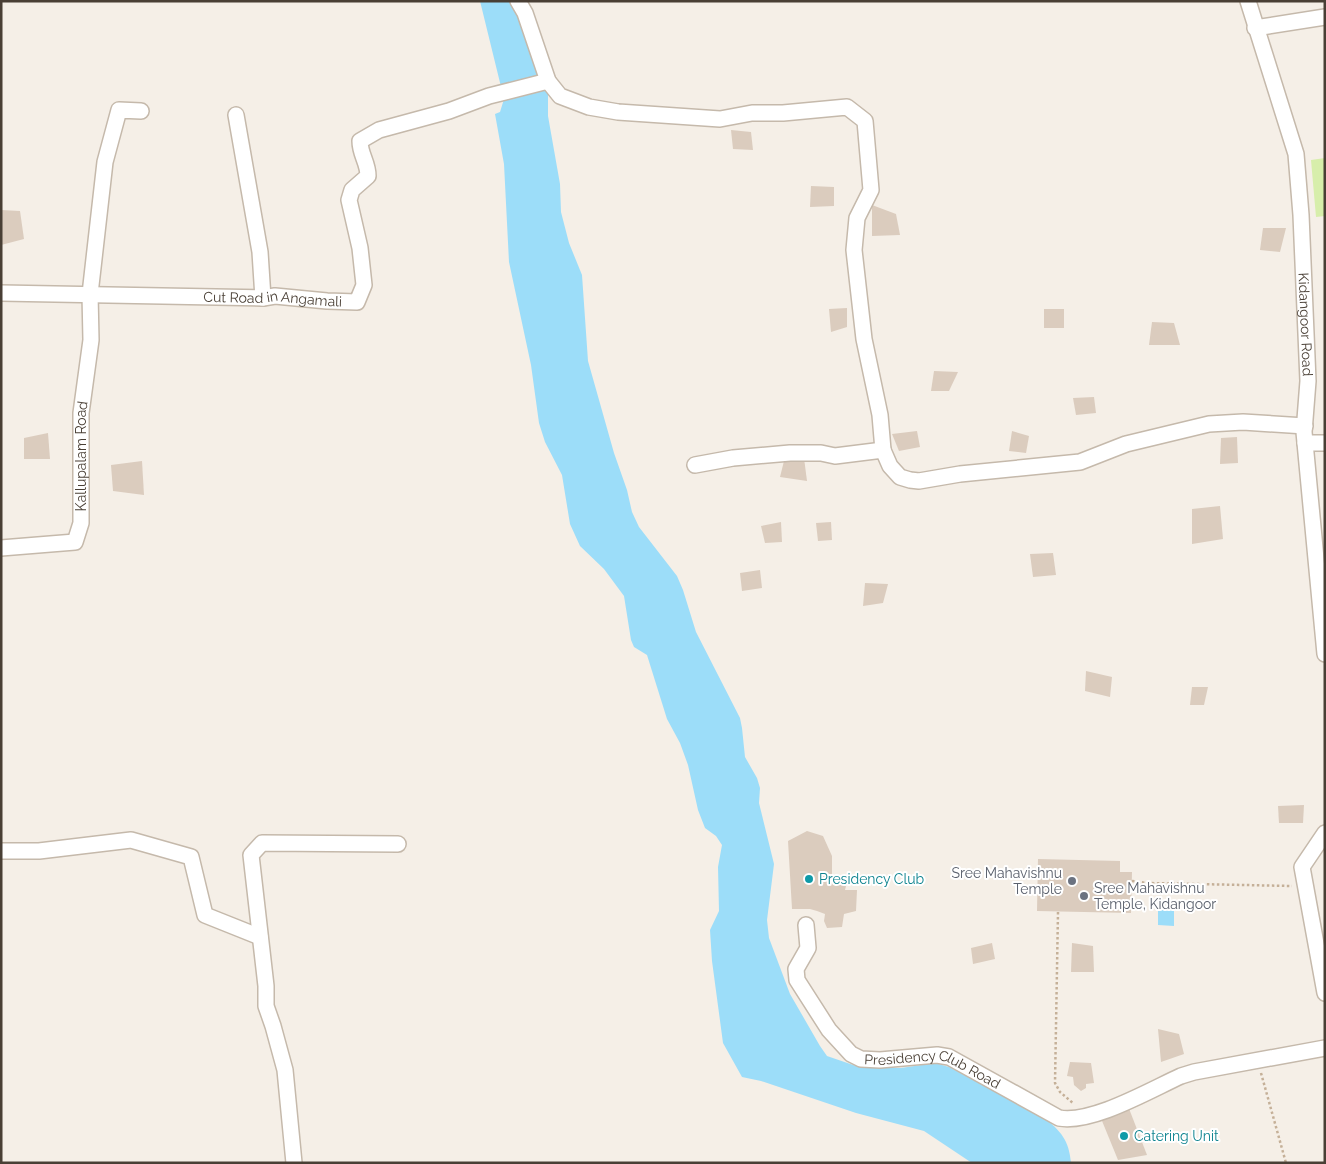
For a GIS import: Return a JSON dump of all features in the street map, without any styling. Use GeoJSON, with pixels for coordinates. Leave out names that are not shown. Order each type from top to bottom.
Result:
{"type":"FeatureCollection","features":[{"type":"Feature","properties":{"kind":"street"},"geometry":{"type":"LineString","coordinates":[[518,1],[525,13],[548,81],[560,96],[589,107],[618,112],[720,119],[752,113],[783,113],[848,107],[865,121],[871,190],[857,218],[854,250],[864,339],[880,415],[883,450],[890,466],[900,476],[919,481],[960,474],[1080,462],[1126,444],[1209,424],[1243,422],[1305,426]]}},
{"type":"Feature","properties":{"kind":"street","name":"Kidangoor Road"},"geometry":{"type":"LineString","coordinates":[[1248,1],[1296,154],[1301,215],[1308,381],[1305,443],[1325,654]]}},
{"type":"Feature","properties":{"kind":"street"},"geometry":{"type":"LineString","coordinates":[[1255,28],[1325,17]]}},
{"type":"Feature","properties":{"kind":"street","name":"Cut Road in Angamali"},"geometry":{"type":"LineString","coordinates":[[1,293],[263,298],[275,296],[357,302],[364,285],[360,248],[349,200],[352,190],[368,176],[368,168],[360,151],[360,141],[380,130],[449,111],[489,96],[548,81]]}},
{"type":"Feature","properties":{"kind":"street"},"geometry":{"type":"LineString","coordinates":[[90,294],[105,162],[114,127],[119,110],[140,110]]}},
{"type":"Feature","properties":{"kind":"street"},"geometry":{"type":"LineString","coordinates":[[236,115],[260,252],[263,298]]}},
{"type":"Feature","properties":{"kind":"street","name":"Kallupalam Road"},"geometry":{"type":"LineString","coordinates":[[1,548],[75,542],[78,536],[81,523],[81,413],[91,340],[90,294]]}},
{"type":"Feature","properties":{"kind":"street"},"geometry":{"type":"LineString","coordinates":[[1305,443],[1325,443]]}},
{"type":"Feature","properties":{"kind":"street"},"geometry":{"type":"LineString","coordinates":[[695,465],[733,458],[790,453],[821,453],[835,456],[883,450]]}},
{"type":"Feature","properties":{"kind":"street"},"geometry":{"type":"LineString","coordinates":[[1325,833],[1302,867],[1325,993]]}},
{"type":"Feature","properties":{"kind":"street"},"geometry":{"type":"LineString","coordinates":[[1,851],[39,851],[131,840],[191,857],[205,915],[260,937]]}},
{"type":"Feature","properties":{"kind":"street"},"geometry":{"type":"LineString","coordinates":[[294,1163],[285,1070],[266,1006],[266,986],[251,855],[262,843],[398,844]]}},
{"type":"Feature","properties":{"kind":"street","name":"Presidency Club Road"},"geometry":{"type":"LineString","coordinates":[[806,926],[808,948],[796,969],[797,980],[829,1030],[851,1054],[861,1059],[880,1060],[937,1055],[949,1057],[1059,1118],[1078,1119],[1092,1116],[1187,1074],[1258,1060]]}},
{"type":"Feature","properties":{"kind":"street"},"geometry":{"type":"LineString","coordinates":[[1258,1060],[1325,1048]]}},
{"type":"Feature","properties":{"kind":"path"},"geometry":{"type":"LineString","coordinates":[[1132,881],[1147,883],[1306,886]]}},
{"type":"Feature","properties":{"kind":"path"},"geometry":{"type":"LineString","coordinates":[[1058,912],[1055,1084],[1060,1092],[1076,1105]]}},
{"type":"Feature","properties":{"kind":"path"},"geometry":{"type":"LineString","coordinates":[[1258,1060],[1286,1163]]}},
{"type":"Feature","properties":{"kind":"green space"},"geometry":{"type":"Polygon","coordinates":[[[1325,158],[1325,216],[1316,217],[1311,160],[1325,158]]]}},
{"type":"Feature","properties":{"kind":"water"},"geometry":{"type":"Polygon","coordinates":[[[480,1],[510,1],[533,36],[548,94],[548,116],[560,184],[561,212],[569,243],[582,275],[588,361],[632,512],[639,527],[677,576],[696,632],[740,718],[745,757],[757,778],[760,788],[759,803],[774,864],[767,920],[769,938],[790,994],[827,1056],[859,1067],[901,1068],[935,1063],[949,1067],[1043,1117],[1063,1137],[1068,1148],[1071,1163],[972,1163],[924,1131],[856,1113],[761,1081],[742,1077],[723,1043],[712,961],[710,930],[719,911],[718,867],[722,845],[716,836],[705,828],[698,810],[688,765],[680,743],[667,719],[647,655],[634,647],[631,640],[624,596],[604,569],[580,546],[570,524],[562,475],[545,442],[539,423],[531,365],[509,262],[504,164],[495,114],[500,112],[504,99],[480,1]]]}},
{"type":"Feature","properties":{"kind":"water"},"geometry":{"type":"Polygon","coordinates":[[[1158,910],[1174,910],[1174,926],[1158,925],[1158,910]]]}},
{"type":"Feature","properties":{"kind":"building"},"geometry":{"type":"Polygon","coordinates":[[[731,130],[751,132],[753,150],[733,149],[731,130]]]}},
{"type":"Feature","properties":{"kind":"building"},"geometry":{"type":"Polygon","coordinates":[[[811,186],[834,187],[834,206],[810,207],[811,186]]]}},
{"type":"Feature","properties":{"kind":"building"},"geometry":{"type":"Polygon","coordinates":[[[872,205],[896,214],[900,235],[872,236],[872,205]]]}},
{"type":"Feature","properties":{"kind":"building"},"geometry":{"type":"Polygon","coordinates":[[[1,210],[20,211],[24,239],[1,245],[1,210]]]}},
{"type":"Feature","properties":{"kind":"building"},"geometry":{"type":"Polygon","coordinates":[[[1263,228],[1286,228],[1280,252],[1260,250],[1263,228]]]}},
{"type":"Feature","properties":{"kind":"building"},"geometry":{"type":"Polygon","coordinates":[[[847,308],[847,327],[831,332],[829,309],[847,308]]]}},
{"type":"Feature","properties":{"kind":"building"},"geometry":{"type":"Polygon","coordinates":[[[1044,309],[1064,309],[1064,328],[1044,328],[1044,309]]]}},
{"type":"Feature","properties":{"kind":"building"},"geometry":{"type":"Polygon","coordinates":[[[1152,322],[1174,323],[1180,345],[1149,345],[1152,322]]]}},
{"type":"Feature","properties":{"kind":"building"},"geometry":{"type":"Polygon","coordinates":[[[934,371],[958,372],[949,391],[931,391],[934,371]]]}},
{"type":"Feature","properties":{"kind":"building"},"geometry":{"type":"Polygon","coordinates":[[[1094,397],[1096,413],[1076,415],[1073,398],[1094,397]]]}},
{"type":"Feature","properties":{"kind":"building"},"geometry":{"type":"Polygon","coordinates":[[[917,431],[920,447],[899,451],[892,434],[917,431]]]}},
{"type":"Feature","properties":{"kind":"building"},"geometry":{"type":"Polygon","coordinates":[[[1012,431],[1029,436],[1026,453],[1009,451],[1012,431]]]}},
{"type":"Feature","properties":{"kind":"building"},"geometry":{"type":"Polygon","coordinates":[[[48,433],[50,459],[24,459],[24,438],[48,433]]]}},
{"type":"Feature","properties":{"kind":"building"},"geometry":{"type":"Polygon","coordinates":[[[1237,437],[1238,463],[1220,464],[1221,438],[1237,437]]]}},
{"type":"Feature","properties":{"kind":"building"},"geometry":{"type":"Polygon","coordinates":[[[785,457],[804,458],[807,481],[780,477],[785,457]]]}},
{"type":"Feature","properties":{"kind":"building"},"geometry":{"type":"Polygon","coordinates":[[[142,461],[144,495],[113,491],[111,465],[142,461]]]}},
{"type":"Feature","properties":{"kind":"building"},"geometry":{"type":"Polygon","coordinates":[[[1220,506],[1223,539],[1192,544],[1192,509],[1220,506]]]}},
{"type":"Feature","properties":{"kind":"building"},"geometry":{"type":"Polygon","coordinates":[[[781,522],[782,542],[765,543],[761,526],[781,522]]]}},
{"type":"Feature","properties":{"kind":"building"},"geometry":{"type":"Polygon","coordinates":[[[831,522],[832,540],[818,541],[816,523],[831,522]]]}},
{"type":"Feature","properties":{"kind":"building"},"geometry":{"type":"Polygon","coordinates":[[[1053,553],[1056,575],[1033,577],[1030,554],[1053,553]]]}},
{"type":"Feature","properties":{"kind":"building"},"geometry":{"type":"Polygon","coordinates":[[[760,570],[762,588],[742,591],[740,573],[760,570]]]}},
{"type":"Feature","properties":{"kind":"building"},"geometry":{"type":"Polygon","coordinates":[[[865,583],[888,584],[883,603],[863,606],[865,583]]]}},
{"type":"Feature","properties":{"kind":"building"},"geometry":{"type":"Polygon","coordinates":[[[1086,671],[1112,677],[1110,697],[1085,691],[1086,671]]]}},
{"type":"Feature","properties":{"kind":"building"},"geometry":{"type":"Polygon","coordinates":[[[1192,687],[1208,687],[1204,705],[1190,705],[1192,687]]]}},
{"type":"Feature","properties":{"kind":"building"},"geometry":{"type":"Polygon","coordinates":[[[1304,805],[1303,823],[1279,823],[1278,806],[1304,805]]]}},
{"type":"Feature","properties":{"kind":"building","name":"Presidency Club"},"geometry":{"type":"Polygon","coordinates":[[[807,831],[823,836],[832,856],[832,877],[825,881],[846,886],[845,890],[857,890],[856,911],[844,914],[842,927],[827,928],[824,921],[825,914],[817,911],[792,909],[788,841],[807,831]]]}},
{"type":"Feature","properties":{"kind":"building","name":"Sree Mahavishnu Temple, Kidangoor"},"geometry":{"type":"Polygon","coordinates":[[[1038,859],[1120,861],[1120,872],[1132,872],[1131,913],[1037,911],[1038,859]]]}},
{"type":"Feature","properties":{"kind":"building"},"geometry":{"type":"Polygon","coordinates":[[[992,943],[995,959],[973,964],[971,948],[992,943]]]}},
{"type":"Feature","properties":{"kind":"building"},"geometry":{"type":"Polygon","coordinates":[[[1072,943],[1093,946],[1094,972],[1071,972],[1072,943]]]}},
{"type":"Feature","properties":{"kind":"building"},"geometry":{"type":"Polygon","coordinates":[[[1158,1029],[1179,1034],[1184,1054],[1161,1062],[1158,1029]]]}},
{"type":"Feature","properties":{"kind":"building"},"geometry":{"type":"Polygon","coordinates":[[[1070,1062],[1091,1063],[1094,1083],[1086,1084],[1086,1088],[1081,1091],[1074,1085],[1073,1077],[1067,1076],[1070,1062]]]}},
{"type":"Feature","properties":{"kind":"building","name":"Catering Unit"},"geometry":{"type":"Polygon","coordinates":[[[1128,1106],[1147,1155],[1118,1160],[1100,1116],[1128,1106]]]}},
{"type":"Feature","properties":{"kind":"place","name":"Presidency Club"},"geometry":{"type":"Point","coordinates":[809,879]}},
{"type":"Feature","properties":{"kind":"place","name":"Sree Mahavishnu Temple"},"geometry":{"type":"Point","coordinates":[1072,881]}},
{"type":"Feature","properties":{"kind":"place","name":"Sree Mahavishnu Temple, Kidangoor"},"geometry":{"type":"Point","coordinates":[1084,896]}},
{"type":"Feature","properties":{"kind":"place","name":"Catering Unit"},"geometry":{"type":"Point","coordinates":[1124,1136]}}]}
